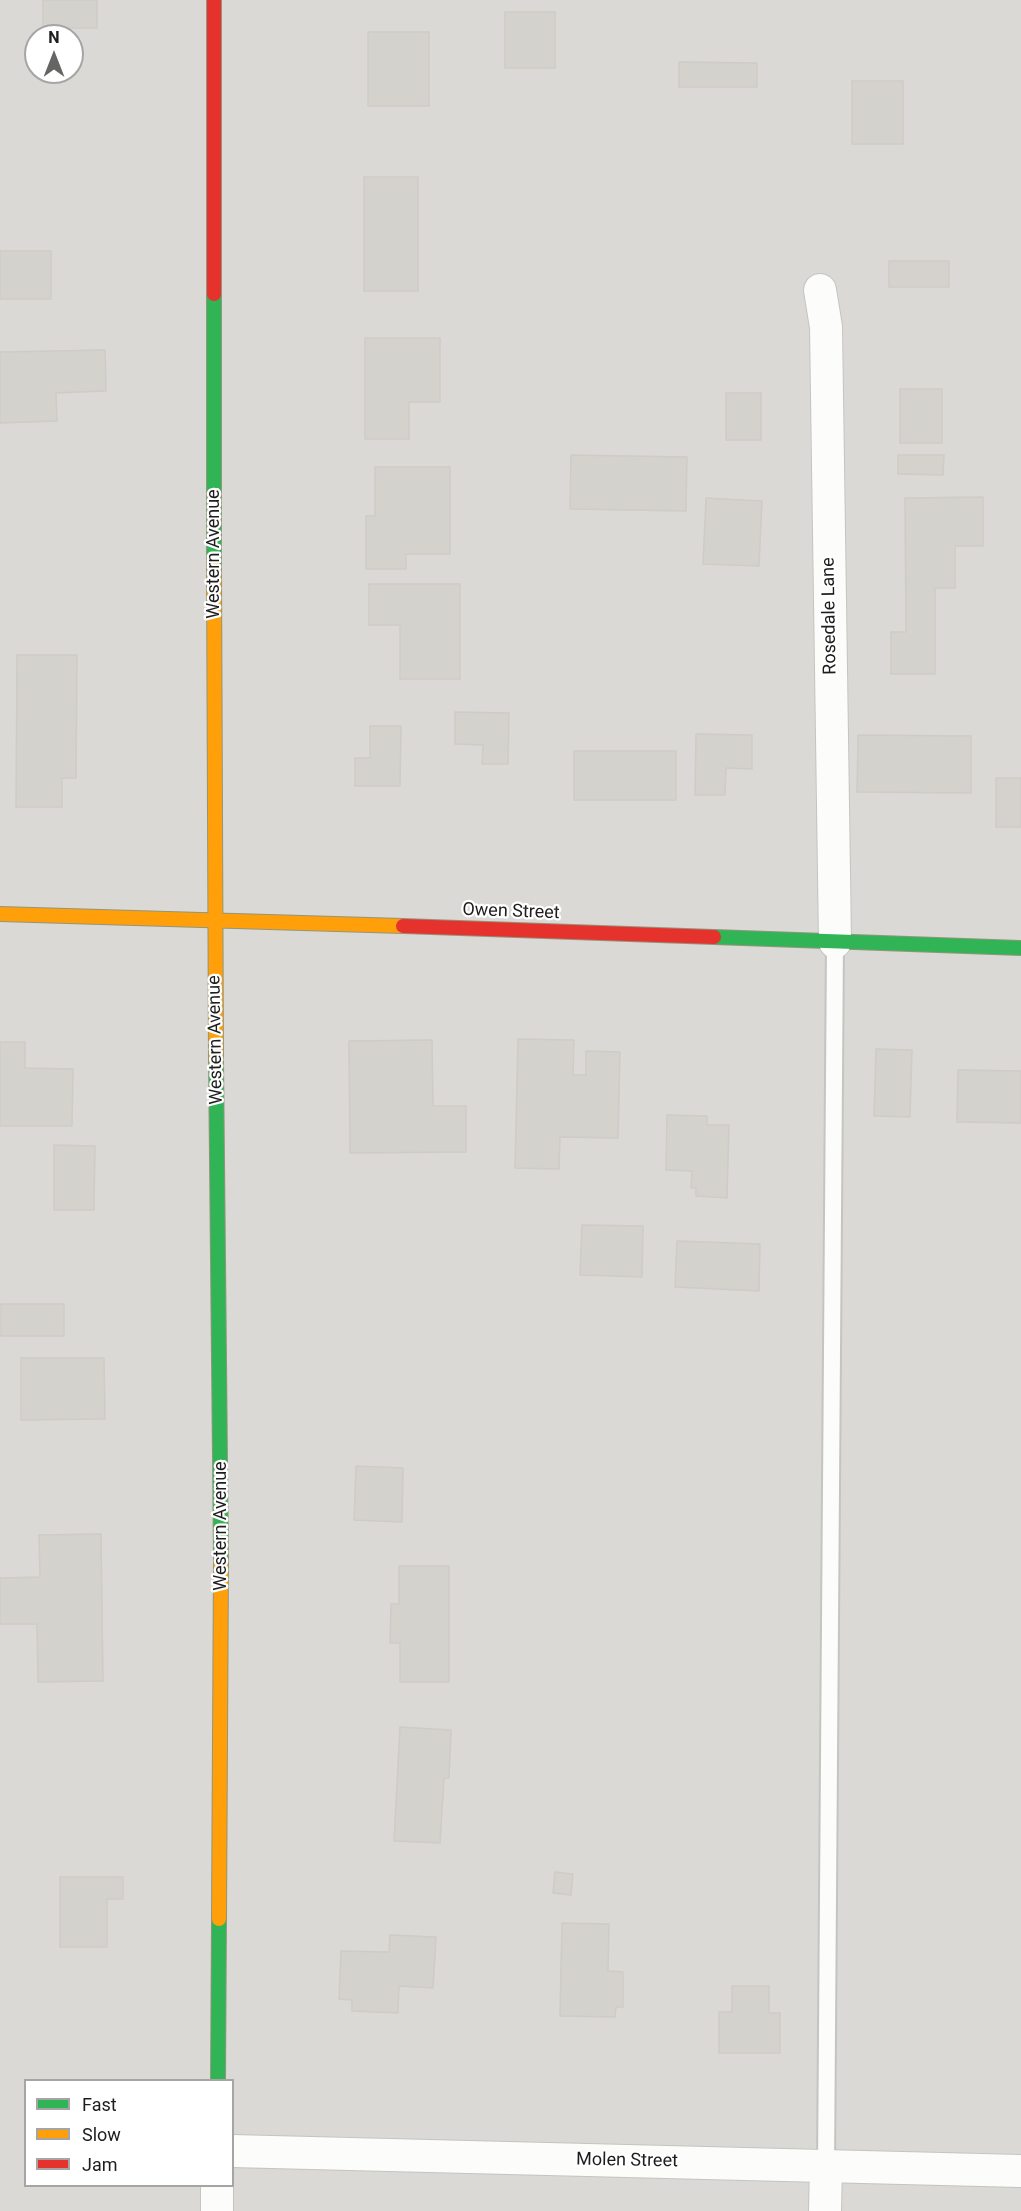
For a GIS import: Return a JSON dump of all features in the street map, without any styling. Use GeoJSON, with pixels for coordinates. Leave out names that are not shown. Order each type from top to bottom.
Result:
{"type":"FeatureCollection","features":[{"type":"Feature","properties":{"kind":"street","name":"Western Avenue"},"geometry":{"type":"LineString","coordinates":[[214,0],[214,919],[221,1508],[218,2079]]}},
{"type":"Feature","properties":{"kind":"street","name":"Rosedale Lane"},"geometry":{"type":"LineString","coordinates":[[820,290],[826,327],[835,942]]}},
{"type":"Feature","properties":{"kind":"street","name":"Owen Street"},"geometry":{"type":"LineString","coordinates":[[0,914],[214,919],[1021,948]]}},
{"type":"Feature","properties":{"kind":"street","name":"Molen Street"},"geometry":{"type":"LineString","coordinates":[[234,2151],[1021,2171]]}},
{"type":"Feature","properties":{"kind":"street"},"geometry":{"type":"LineString","coordinates":[[825,2211],[826,2166]]}},
{"type":"Feature","properties":{"kind":"street"},"geometry":{"type":"LineString","coordinates":[[217,2187],[217,2211]]}},
{"type":"Feature","properties":{"kind":"lane"},"geometry":{"type":"LineString","coordinates":[[826,2166],[835,942]]}},
{"type":"Feature","properties":{"kind":"shaded area"},"geometry":{"type":"Polygon","coordinates":[[[0,0],[1021,0],[1021,947],[0,914],[0,0]]]}},
{"type":"Feature","properties":{"kind":"shaded area"},"geometry":{"type":"Polygon","coordinates":[[[0,917],[1021,949],[1021,2211],[0,2211],[0,917]]]}},
{"type":"Feature","properties":{"kind":"building"},"geometry":{"type":"Polygon","coordinates":[[[43,0],[97,0],[97,28],[84,28],[84,24],[43,24],[43,0]]]}},
{"type":"Feature","properties":{"kind":"building"},"geometry":{"type":"Polygon","coordinates":[[[505,12],[555,12],[555,68],[505,68],[505,12]]]}},
{"type":"Feature","properties":{"kind":"building"},"geometry":{"type":"Polygon","coordinates":[[[368,32],[429,32],[429,106],[368,106],[368,32]]]}},
{"type":"Feature","properties":{"kind":"building"},"geometry":{"type":"Polygon","coordinates":[[[679,62],[757,63],[757,87],[679,87],[679,62]]]}},
{"type":"Feature","properties":{"kind":"building"},"geometry":{"type":"Polygon","coordinates":[[[852,81],[903,81],[903,144],[852,144],[852,81]]]}},
{"type":"Feature","properties":{"kind":"building"},"geometry":{"type":"Polygon","coordinates":[[[364,177],[418,177],[418,291],[364,291],[364,177]]]}},
{"type":"Feature","properties":{"kind":"building"},"geometry":{"type":"Polygon","coordinates":[[[0,251],[51,251],[51,299],[0,299],[0,251]]]}},
{"type":"Feature","properties":{"kind":"building"},"geometry":{"type":"Polygon","coordinates":[[[889,261],[949,261],[949,287],[889,287],[889,261]]]}},
{"type":"Feature","properties":{"kind":"building"},"geometry":{"type":"Polygon","coordinates":[[[365,338],[440,338],[440,402],[409,402],[409,439],[365,439],[365,338]]]}},
{"type":"Feature","properties":{"kind":"building"},"geometry":{"type":"Polygon","coordinates":[[[105,350],[106,391],[56,393],[57,421],[0,423],[0,352],[105,350]]]}},
{"type":"Feature","properties":{"kind":"building"},"geometry":{"type":"Polygon","coordinates":[[[900,389],[942,389],[942,443],[900,443],[900,389]]]}},
{"type":"Feature","properties":{"kind":"building"},"geometry":{"type":"Polygon","coordinates":[[[726,393],[761,393],[761,440],[726,440],[726,393]]]}},
{"type":"Feature","properties":{"kind":"building"},"geometry":{"type":"Polygon","coordinates":[[[571,455],[687,457],[686,511],[570,509],[571,455]]]}},
{"type":"Feature","properties":{"kind":"building"},"geometry":{"type":"Polygon","coordinates":[[[898,455],[944,455],[943,475],[898,474],[898,455]]]}},
{"type":"Feature","properties":{"kind":"building"},"geometry":{"type":"Polygon","coordinates":[[[375,467],[450,467],[450,554],[406,554],[406,569],[366,569],[366,516],[375,516],[375,467]]]}},
{"type":"Feature","properties":{"kind":"building"},"geometry":{"type":"Polygon","coordinates":[[[983,497],[983,546],[955,546],[955,588],[935,588],[935,674],[891,674],[891,632],[906,632],[905,498],[983,497]]]}},
{"type":"Feature","properties":{"kind":"building"},"geometry":{"type":"Polygon","coordinates":[[[706,498],[762,501],[759,566],[703,564],[706,498]]]}},
{"type":"Feature","properties":{"kind":"building"},"geometry":{"type":"Polygon","coordinates":[[[369,584],[460,584],[460,679],[400,679],[400,625],[369,625],[369,584]]]}},
{"type":"Feature","properties":{"kind":"building"},"geometry":{"type":"Polygon","coordinates":[[[17,655],[77,655],[76,778],[62,778],[62,807],[16,807],[17,655]]]}},
{"type":"Feature","properties":{"kind":"building"},"geometry":{"type":"Polygon","coordinates":[[[455,712],[509,713],[508,764],[482,764],[483,745],[455,744],[455,712]]]}},
{"type":"Feature","properties":{"kind":"building"},"geometry":{"type":"Polygon","coordinates":[[[370,726],[401,726],[400,786],[355,786],[355,758],[370,758],[370,726]]]}},
{"type":"Feature","properties":{"kind":"building"},"geometry":{"type":"Polygon","coordinates":[[[696,734],[752,735],[752,769],[726,768],[725,795],[695,795],[696,734]]]}},
{"type":"Feature","properties":{"kind":"building"},"geometry":{"type":"Polygon","coordinates":[[[858,735],[971,736],[971,793],[857,792],[858,735]]]}},
{"type":"Feature","properties":{"kind":"building"},"geometry":{"type":"Polygon","coordinates":[[[574,751],[676,751],[676,800],[574,800],[574,751]]]}},
{"type":"Feature","properties":{"kind":"building"},"geometry":{"type":"Polygon","coordinates":[[[996,778],[1021,778],[1021,827],[996,827],[996,778]]]}},
{"type":"Feature","properties":{"kind":"building"},"geometry":{"type":"Polygon","coordinates":[[[518,1039],[574,1040],[573,1075],[586,1075],[586,1051],[620,1052],[618,1138],[560,1137],[559,1169],[515,1168],[518,1039]]]}},
{"type":"Feature","properties":{"kind":"building"},"geometry":{"type":"Polygon","coordinates":[[[432,1040],[433,1106],[466,1106],[466,1152],[350,1153],[349,1041],[432,1040]]]}},
{"type":"Feature","properties":{"kind":"building"},"geometry":{"type":"Polygon","coordinates":[[[0,1042],[25,1042],[25,1068],[73,1069],[72,1126],[0,1126],[0,1042]]]}},
{"type":"Feature","properties":{"kind":"building"},"geometry":{"type":"Polygon","coordinates":[[[876,1049],[912,1050],[910,1117],[874,1116],[876,1049]]]}},
{"type":"Feature","properties":{"kind":"building"},"geometry":{"type":"Polygon","coordinates":[[[958,1070],[1021,1071],[1021,1123],[957,1122],[958,1070]]]}},
{"type":"Feature","properties":{"kind":"building"},"geometry":{"type":"Polygon","coordinates":[[[667,1115],[707,1116],[707,1125],[729,1125],[727,1198],[696,1196],[696,1188],[691,1188],[692,1171],[666,1170],[667,1115]]]}},
{"type":"Feature","properties":{"kind":"building"},"geometry":{"type":"Polygon","coordinates":[[[54,1145],[95,1146],[94,1210],[54,1210],[54,1145]]]}},
{"type":"Feature","properties":{"kind":"building"},"geometry":{"type":"Polygon","coordinates":[[[582,1225],[643,1226],[642,1277],[580,1275],[582,1225]]]}},
{"type":"Feature","properties":{"kind":"building"},"geometry":{"type":"Polygon","coordinates":[[[677,1241],[760,1244],[759,1291],[675,1287],[677,1241]]]}},
{"type":"Feature","properties":{"kind":"building"},"geometry":{"type":"Polygon","coordinates":[[[1,1304],[64,1304],[64,1336],[1,1336],[1,1304]]]}},
{"type":"Feature","properties":{"kind":"building"},"geometry":{"type":"Polygon","coordinates":[[[21,1358],[104,1358],[105,1419],[21,1420],[21,1358]]]}},
{"type":"Feature","properties":{"kind":"building"},"geometry":{"type":"Polygon","coordinates":[[[356,1466],[403,1468],[402,1522],[354,1520],[356,1466]]]}},
{"type":"Feature","properties":{"kind":"building"},"geometry":{"type":"Polygon","coordinates":[[[101,1534],[103,1681],[38,1682],[37,1624],[0,1624],[0,1578],[40,1577],[39,1535],[101,1534]]]}},
{"type":"Feature","properties":{"kind":"building"},"geometry":{"type":"Polygon","coordinates":[[[399,1566],[449,1566],[449,1682],[400,1682],[400,1643],[390,1643],[391,1604],[399,1604],[399,1566]]]}},
{"type":"Feature","properties":{"kind":"building"},"geometry":{"type":"Polygon","coordinates":[[[400,1727],[451,1730],[449,1778],[444,1778],[440,1843],[394,1841],[400,1727]]]}},
{"type":"Feature","properties":{"kind":"building"},"geometry":{"type":"Polygon","coordinates":[[[555,1872],[573,1874],[571,1895],[553,1893],[555,1872]]]}},
{"type":"Feature","properties":{"kind":"building"},"geometry":{"type":"Polygon","coordinates":[[[60,1877],[123,1877],[123,1899],[107,1899],[107,1947],[60,1947],[60,1877]]]}},
{"type":"Feature","properties":{"kind":"building"},"geometry":{"type":"Polygon","coordinates":[[[562,1923],[609,1924],[608,1971],[623,1972],[623,2007],[616,2007],[615,2017],[560,2016],[562,1923]]]}},
{"type":"Feature","properties":{"kind":"building"},"geometry":{"type":"Polygon","coordinates":[[[390,1935],[436,1937],[433,1988],[399,1986],[398,2013],[352,2011],[352,2000],[339,1999],[341,1951],[389,1952],[390,1935]]]}},
{"type":"Feature","properties":{"kind":"building"},"geometry":{"type":"Polygon","coordinates":[[[732,1986],[769,1986],[769,2013],[780,2013],[780,2053],[719,2053],[719,2012],[732,2012],[732,1986]]]}},
{"type":"Feature","properties":{"kind":"traffic: fast"},"geometry":{"type":"LineString","coordinates":[[214,294],[214,568]]}},
{"type":"Feature","properties":{"kind":"traffic: fast"},"geometry":{"type":"LineString","coordinates":[[714,937],[1021,948]]}},
{"type":"Feature","properties":{"kind":"traffic: fast"},"geometry":{"type":"LineString","coordinates":[[216,1060],[221,1561]]}},
{"type":"Feature","properties":{"kind":"traffic: fast"},"geometry":{"type":"LineString","coordinates":[[218,2079],[219,1919]]}},
{"type":"Feature","properties":{"kind":"traffic: slow"},"geometry":{"type":"LineString","coordinates":[[214,568],[216,1060]]}},
{"type":"Feature","properties":{"kind":"traffic: slow"},"geometry":{"type":"LineString","coordinates":[[0,914],[403,926]]}},
{"type":"Feature","properties":{"kind":"traffic: slow"},"geometry":{"type":"LineString","coordinates":[[219,1919],[221,1561]]}},
{"type":"Feature","properties":{"kind":"traffic: jam"},"geometry":{"type":"LineString","coordinates":[[214,0],[214,294]]}},
{"type":"Feature","properties":{"kind":"traffic: jam"},"geometry":{"type":"LineString","coordinates":[[403,926],[714,937]]}}]}
